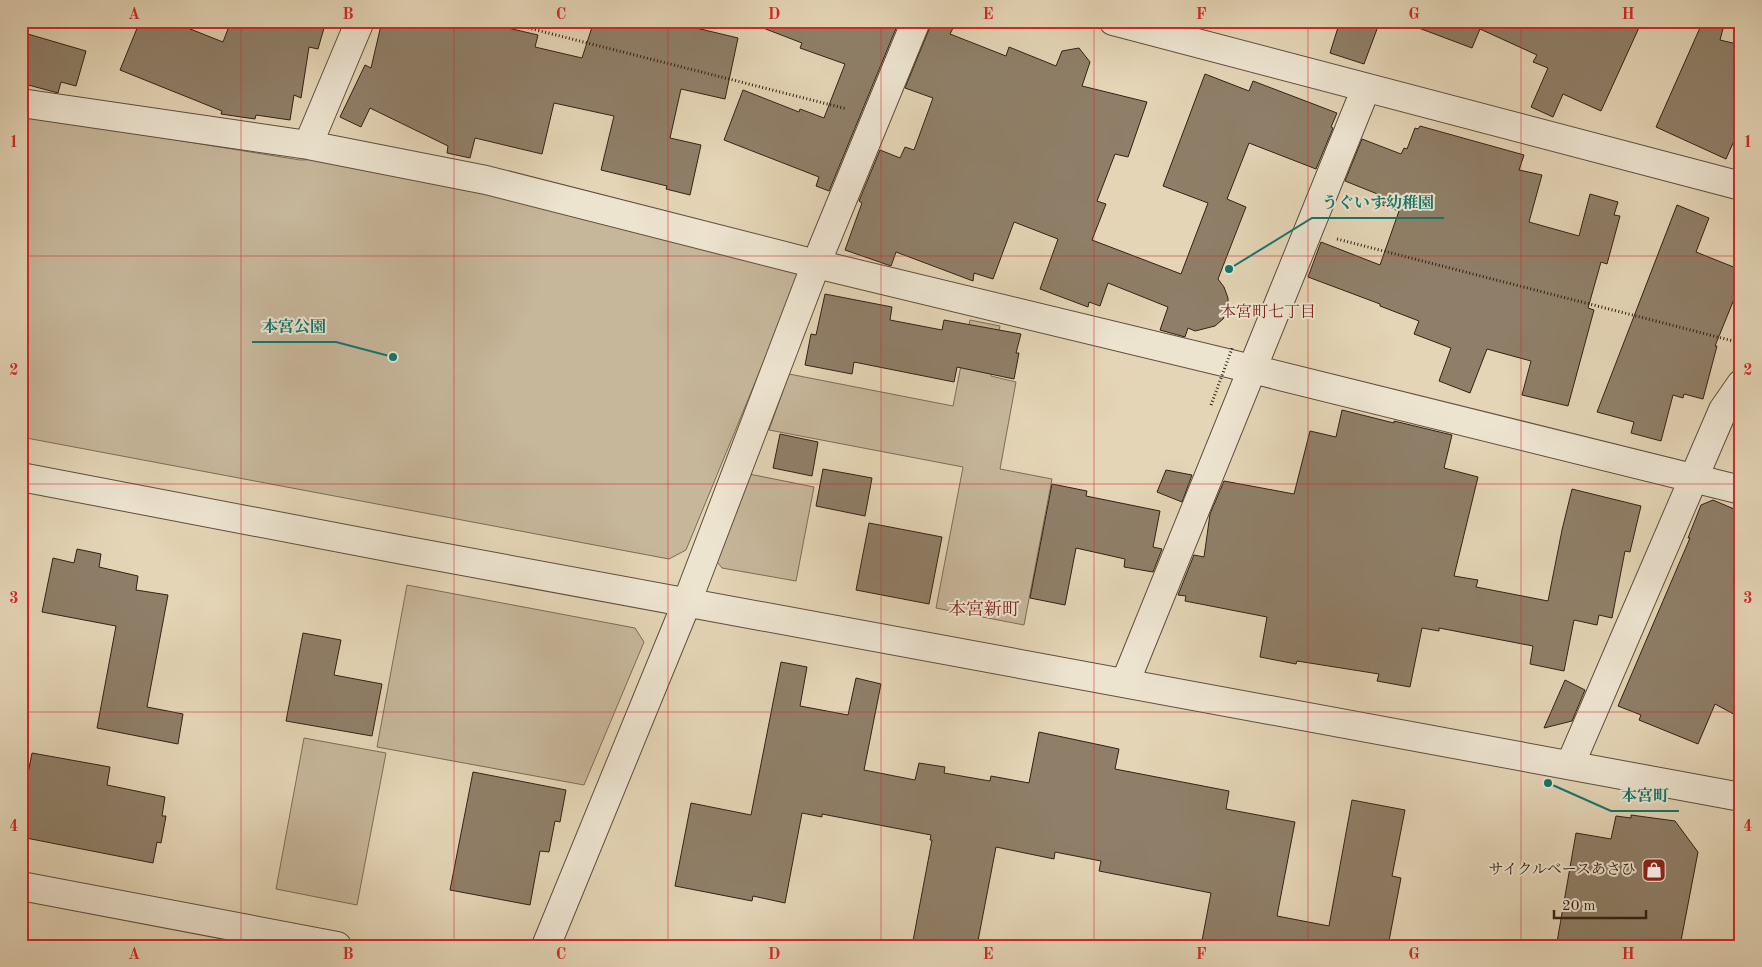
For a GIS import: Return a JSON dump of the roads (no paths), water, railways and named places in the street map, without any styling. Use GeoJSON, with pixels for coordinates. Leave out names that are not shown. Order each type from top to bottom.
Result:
{"type":"FeatureCollection","features":[{"type":"Feature","properties":{"kind":"street"},"geometry":{"type":"LineString","coordinates":[[308,145],[360,21]]}},
{"type":"Feature","properties":{"kind":"street"},"geometry":{"type":"LineString","coordinates":[[546,946],[687,602],[816,264],[916,21]]}},
{"type":"Feature","properties":{"kind":"street"},"geometry":{"type":"LineString","coordinates":[[1113,21],[1741,186]]}},
{"type":"Feature","properties":{"kind":"street"},"geometry":{"type":"LineString","coordinates":[[1126,683],[1366,88]]}},
{"type":"Feature","properties":{"kind":"street"},"geometry":{"type":"LineString","coordinates":[[21,103],[308,145],[486,180],[816,264],[1741,490]]}},
{"type":"Feature","properties":{"kind":"street"},"geometry":{"type":"LineString","coordinates":[[1570,765],[1723,410],[1741,384]]}},
{"type":"Feature","properties":{"kind":"street"},"geometry":{"type":"LineString","coordinates":[[21,477],[1741,796]]}},
{"type":"Feature","properties":{"kind":"street"},"geometry":{"type":"LineString","coordinates":[[21,886],[337,946]]}},
{"type":"Feature","properties":{"kind":"place","name":"うぐいす幼稚園"},"geometry":{"type":"Point","coordinates":[1229,269]}},
{"type":"Feature","properties":{"kind":"place","name":"本宮公園"},"geometry":{"type":"Point","coordinates":[393,357]}},
{"type":"Feature","properties":{"kind":"place","name":"本宮町"},"geometry":{"type":"Point","coordinates":[1548,783]}},
{"type":"Feature","properties":{"kind":"place","name":"サイクルベースあさひ"},"geometry":{"type":"Point","coordinates":[1654,870]}},
{"type":"Feature","properties":{"kind":"district","name":"本宮町七丁目"},"geometry":{"type":"Point","coordinates":[1268,313]}},
{"type":"Feature","properties":{"kind":"district","name":"本宮新町"},"geometry":{"type":"Point","coordinates":[984,610]}}]}
